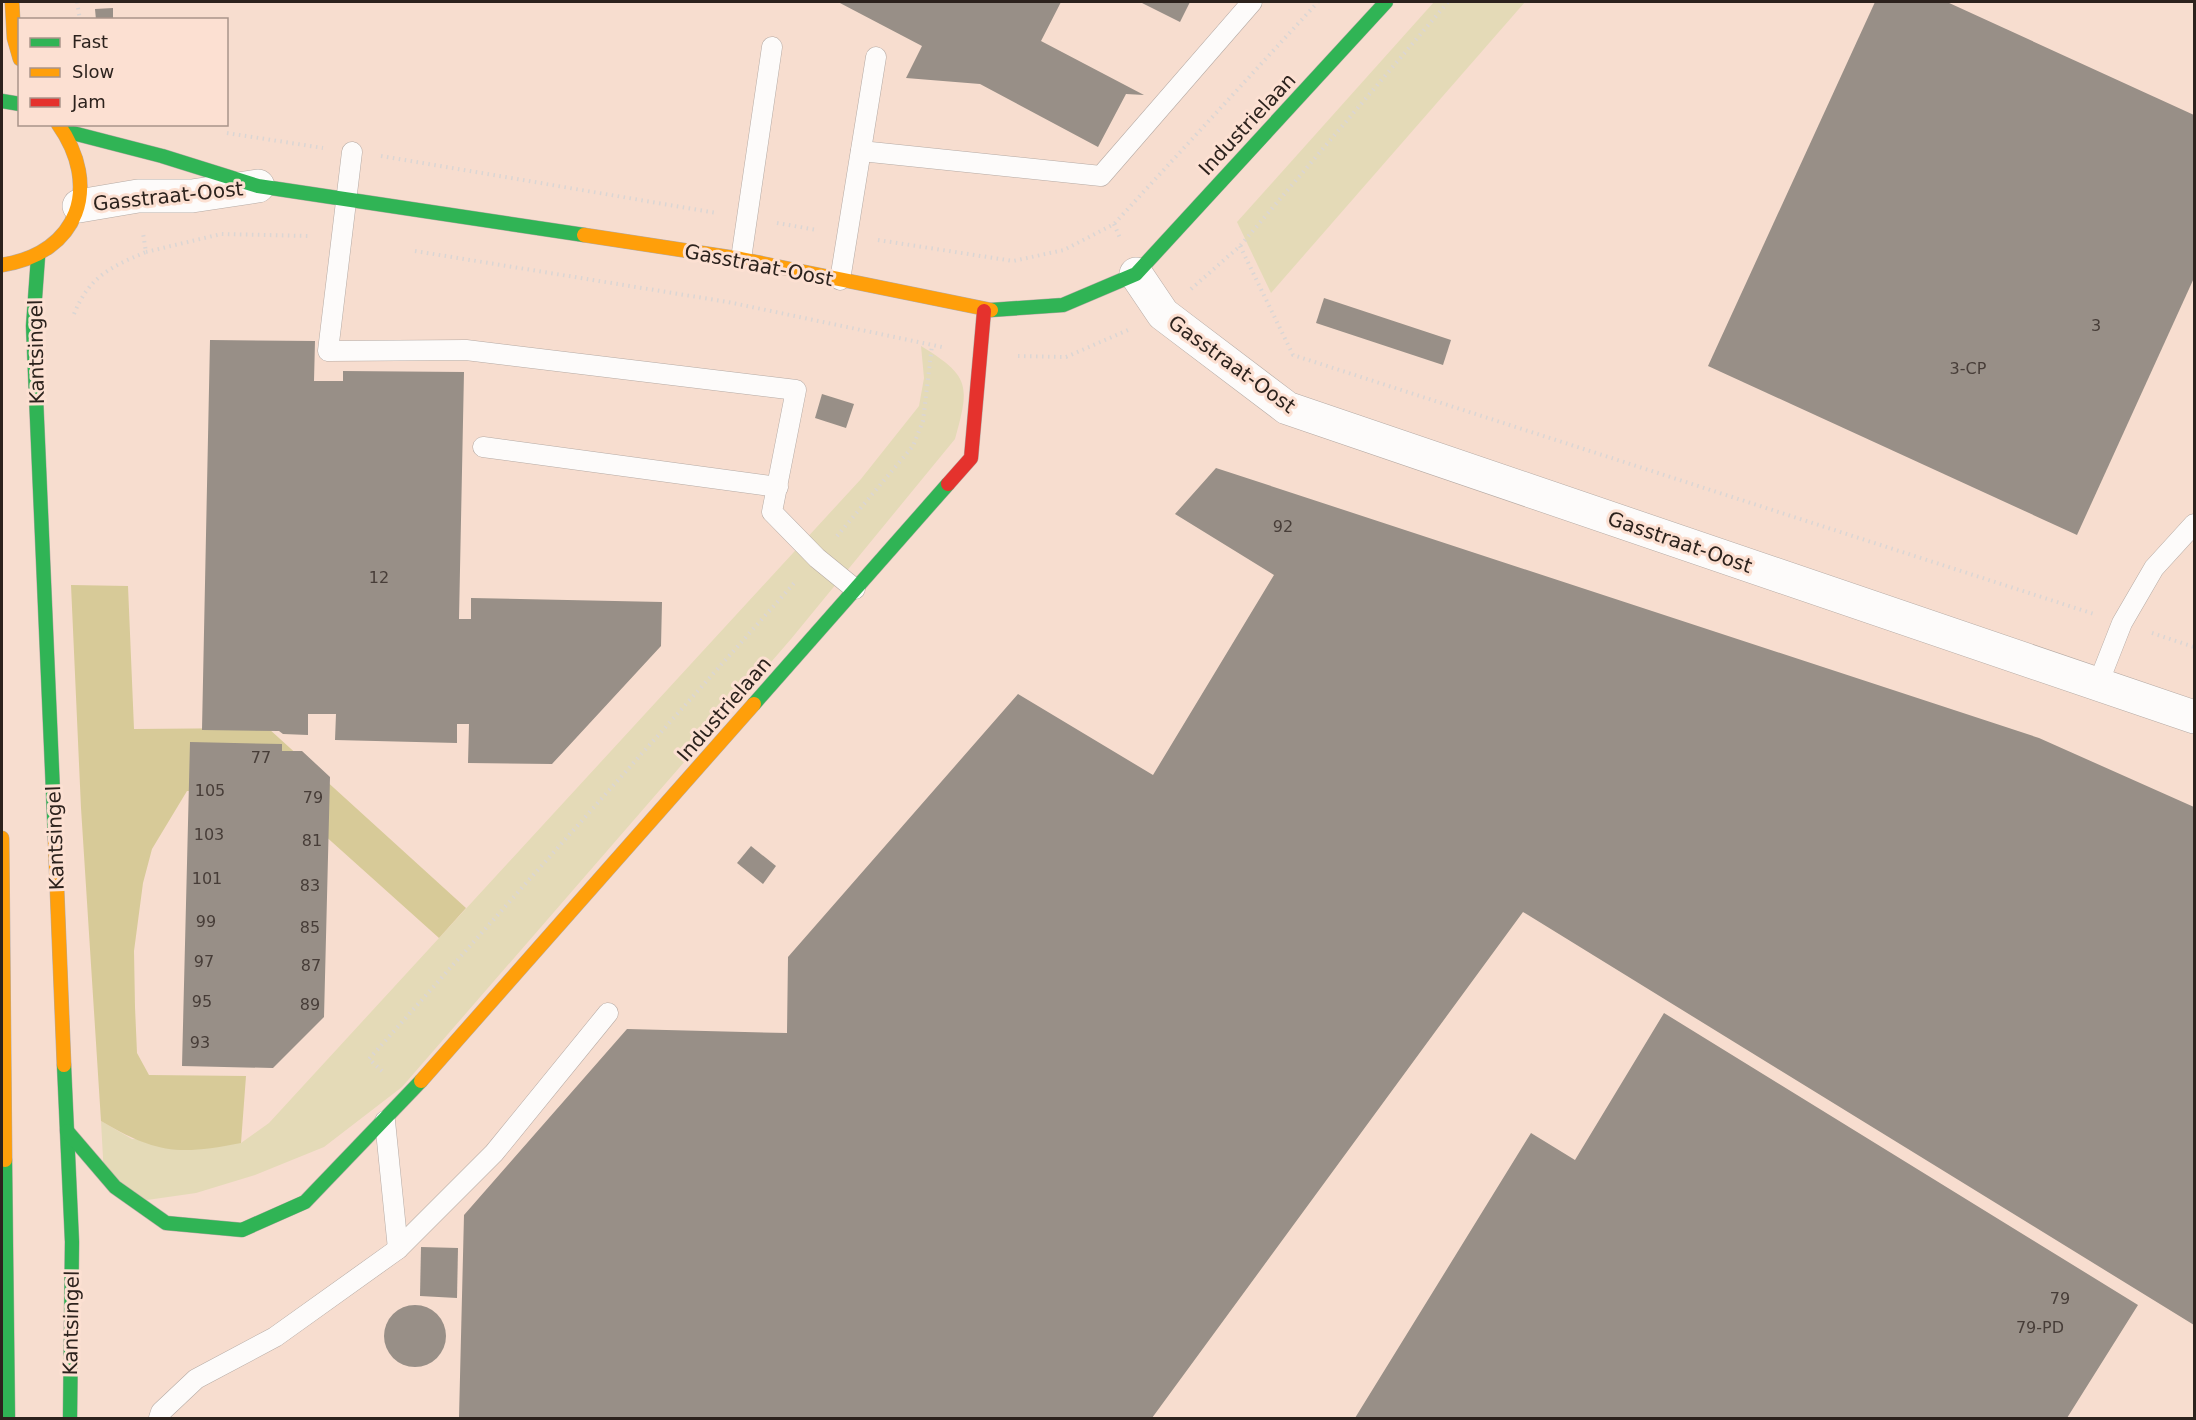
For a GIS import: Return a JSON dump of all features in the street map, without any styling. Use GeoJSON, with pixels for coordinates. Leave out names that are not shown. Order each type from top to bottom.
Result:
{"type":"FeatureCollection","features":[{"type":"Feature","properties":{"kind":"street"},"geometry":{"type":"LineString","coordinates":[[12,2],[14,38],[18,52]]}},
{"type":"Feature","properties":{"kind":"street","name":"Industrielaan"},"geometry":{"type":"LineString","coordinates":[[1136,274],[1386,2]]}},
{"type":"Feature","properties":{"kind":"street"},"geometry":{"type":"LineString","coordinates":[[2,101],[18,104]]}},
{"type":"Feature","properties":{"kind":"street"},"geometry":{"type":"LineString","coordinates":[[2,265],[11,265],[38,257],[56,243],[71,226],[79,206],[82,180],[77,154],[61,128]]}},
{"type":"Feature","properties":{"kind":"street","name":"Gasstraat-Oost"},"geometry":{"type":"LineString","coordinates":[[61,128],[202,165],[258,186],[741,259],[984,311],[1063,305],[1136,274],[1163,314],[1287,408],[2194,717]]}},
{"type":"Feature","properties":{"kind":"street","name":"Gasstraat-Oost"},"geometry":{"type":"LineString","coordinates":[[79,206],[138,196],[192,196],[258,186]]}},
{"type":"Feature","properties":{"kind":"street","name":"Kantsingel"},"geometry":{"type":"LineString","coordinates":[[38,257],[33,326],[72,1242],[70,1419]]}},
{"type":"Feature","properties":{"kind":"street","name":"Industrielaan"},"geometry":{"type":"LineString","coordinates":[[67,1131],[116,1186],[166,1223],[242,1230],[305,1202],[408,1096],[971,458],[982,355],[984,311]]}},
{"type":"Feature","properties":{"kind":"street"},"geometry":{"type":"LineString","coordinates":[[2,838],[3,1138],[8,1419]]}},
{"type":"Feature","properties":{"kind":"lane"},"geometry":{"type":"LineString","coordinates":[[861,151],[1101,176],[1252,2]]}},
{"type":"Feature","properties":{"kind":"lane"},"geometry":{"type":"LineString","coordinates":[[741,259],[772,47]]}},
{"type":"Feature","properties":{"kind":"lane"},"geometry":{"type":"LineString","coordinates":[[840,280],[849,236],[876,57]]}},
{"type":"Feature","properties":{"kind":"lane"},"geometry":{"type":"LineString","coordinates":[[352,152],[328,351],[466,350],[796,390],[772,512],[817,558],[855,589]]}},
{"type":"Feature","properties":{"kind":"lane"},"geometry":{"type":"LineString","coordinates":[[483,447],[778,487]]}},
{"type":"Feature","properties":{"kind":"lane"},"geometry":{"type":"LineString","coordinates":[[2098,684],[2122,623],[2154,568],[2194,524]]}},
{"type":"Feature","properties":{"kind":"lane"},"geometry":{"type":"LineString","coordinates":[[159,1419],[161,1412],[196,1379],[274,1337],[398,1249],[494,1153],[609,1013]]}},
{"type":"Feature","properties":{"kind":"lane"},"geometry":{"type":"LineString","coordinates":[[385,1120],[398,1249]]}},
{"type":"Feature","properties":{"kind":"path"},"geometry":{"type":"LineString","coordinates":[[77,2],[80,18]]}},
{"type":"Feature","properties":{"kind":"path"},"geometry":{"type":"LineString","coordinates":[[217,131],[972,256]]}},
{"type":"Feature","properties":{"kind":"path"},"geometry":{"type":"LineString","coordinates":[[138,196],[146,252]]}},
{"type":"Feature","properties":{"kind":"path"},"geometry":{"type":"LineString","coordinates":[[33,326],[70,324],[80,298],[107,269],[146,252],[222,234],[341,239]]}},
{"type":"Feature","properties":{"kind":"path"},"geometry":{"type":"LineString","coordinates":[[1240,246],[1293,355],[2194,647]]}},
{"type":"Feature","properties":{"kind":"path"},"geometry":{"type":"LineString","coordinates":[[411,251],[728,303],[982,355]]}},
{"type":"Feature","properties":{"kind":"path","name":"Industrielaan"},"geometry":{"type":"LineString","coordinates":[[408,1096],[369,1059],[886,481],[913,446],[923,421],[932,345]]}},
{"type":"Feature","properties":{"kind":"shaded area"},"geometry":{"type":"Polygon","coordinates":[[[2,2],[2194,2],[2194,1418],[2,1418],[2,2]]]}},
{"type":"Feature","properties":{"kind":"shaded area"},"geometry":{"type":"Polygon","coordinates":[[[1434,2],[1525,2],[1271,293],[1237,222],[1434,2]]]}},
{"type":"Feature","properties":{"kind":"shaded area"},"geometry":{"type":"Polygon","coordinates":[[[921,346],[949,366],[957,374],[962,384],[963,406],[955,439],[791,639],[402,1087],[324,1147],[255,1175],[196,1193],[147,1200],[104,1176],[101,1121],[132,1139],[241,1143],[269,1123],[861,479],[919,406],[924,378],[921,346]]]}},
{"type":"Feature","properties":{"kind":"shaded area"},"geometry":{"type":"Polygon","coordinates":[[[71,585],[128,586],[134,729],[268,728],[466,908],[439,938],[274,790],[187,791],[152,849],[143,883],[134,951],[137,1053],[149,1075],[246,1076],[241,1143],[201,1149],[169,1149],[138,1140],[101,1121],[81,808],[71,585]]]}},
{"type":"Feature","properties":{"kind":"building"},"geometry":{"type":"Polygon","coordinates":[[[838,2],[1061,2],[1041,41],[1144,95],[1126,94],[1098,147],[980,84],[906,78],[922,46],[838,2]]]}},
{"type":"Feature","properties":{"kind":"building"},"geometry":{"type":"Polygon","coordinates":[[[1140,2],[1190,2],[1180,22],[1140,2]]]}},
{"type":"Feature","properties":{"kind":"building"},"geometry":{"type":"Polygon","coordinates":[[[1875,2],[1947,2],[2194,115],[2194,278],[2077,535],[1708,366],[1875,2]]]}},
{"type":"Feature","properties":{"kind":"building"},"geometry":{"type":"Polygon","coordinates":[[[113,8],[113,18],[96,18],[95,9],[113,8]]]}},
{"type":"Feature","properties":{"kind":"building"},"geometry":{"type":"Polygon","coordinates":[[[1324,298],[1451,340],[1443,365],[1316,323],[1324,298]]]}},
{"type":"Feature","properties":{"kind":"building"},"geometry":{"type":"Polygon","coordinates":[[[210,340],[315,341],[314,381],[343,381],[343,371],[464,372],[459,619],[471,619],[471,598],[662,602],[661,646],[552,764],[468,763],[469,724],[457,724],[457,743],[335,740],[336,714],[308,714],[308,735],[283,734],[279,731],[202,730],[210,340]]]}},
{"type":"Feature","properties":{"kind":"building"},"geometry":{"type":"Polygon","coordinates":[[[822,394],[854,404],[846,428],[815,418],[822,394]]]}},
{"type":"Feature","properties":{"kind":"building"},"geometry":{"type":"Polygon","coordinates":[[[1216,468],[2039,738],[2194,807],[2194,1325],[1523,912],[1152,1418],[459,1418],[464,1215],[627,1029],[787,1033],[788,957],[1018,694],[1153,775],[1274,575],[1175,514],[1216,468]]]}},
{"type":"Feature","properties":{"kind":"building"},"geometry":{"type":"Polygon","coordinates":[[[190,742],[282,744],[282,751],[302,751],[330,777],[324,1017],[273,1068],[182,1066],[190,742]]]}},
{"type":"Feature","properties":{"kind":"building"},"geometry":{"type":"Polygon","coordinates":[[[751,846],[776,866],[763,884],[737,863],[751,846]]]}},
{"type":"Feature","properties":{"kind":"building"},"geometry":{"type":"Polygon","coordinates":[[[1664,1013],[2138,1305],[2067,1418],[1355,1418],[1531,1133],[1575,1160],[1664,1013]]]}},
{"type":"Feature","properties":{"kind":"building"},"geometry":{"type":"Polygon","coordinates":[[[421,1247],[458,1248],[457,1298],[420,1296],[421,1247]]]}},
{"type":"Feature","properties":{"kind":"building"},"geometry":{"type":"Polygon","coordinates":[[[409,1305],[421,1305],[437,1314],[444,1324],[446,1336],[444,1348],[437,1358],[421,1367],[409,1367],[398,1362],[389,1353],[384,1342],[384,1330],[389,1319],[398,1310],[409,1305]]]}},
{"type":"Feature","properties":{"kind":"traffic: fast"},"geometry":{"type":"LineString","coordinates":[[991,310],[1063,305],[1136,274],[1386,2]]}},
{"type":"Feature","properties":{"kind":"traffic: fast"},"geometry":{"type":"LineString","coordinates":[[2,101],[18,104]]}},
{"type":"Feature","properties":{"kind":"traffic: fast"},"geometry":{"type":"LineString","coordinates":[[65,131],[162,156],[258,186],[584,235]]}},
{"type":"Feature","properties":{"kind":"traffic: fast"},"geometry":{"type":"LineString","coordinates":[[38,257],[33,326],[55,839]]}},
{"type":"Feature","properties":{"kind":"traffic: fast"},"geometry":{"type":"LineString","coordinates":[[754,704],[948,484]]}},
{"type":"Feature","properties":{"kind":"traffic: fast"},"geometry":{"type":"LineString","coordinates":[[64,1065],[72,1242],[70,1418]]}},
{"type":"Feature","properties":{"kind":"traffic: fast"},"geometry":{"type":"LineString","coordinates":[[67,1131],[115,1187],[166,1223],[242,1230],[305,1202],[421,1081]]}},
{"type":"Feature","properties":{"kind":"traffic: fast"},"geometry":{"type":"LineString","coordinates":[[5,1160],[8,1418]]}},
{"type":"Feature","properties":{"kind":"traffic: slow"},"geometry":{"type":"LineString","coordinates":[[12,2],[14,38],[18,52]]}},
{"type":"Feature","properties":{"kind":"traffic: slow"},"geometry":{"type":"LineString","coordinates":[[2,265],[28,258],[49,247],[65,231],[75,213],[80,193],[79,170],[71,147],[59,126]]}},
{"type":"Feature","properties":{"kind":"traffic: slow"},"geometry":{"type":"LineString","coordinates":[[584,235],[741,259],[991,310]]}},
{"type":"Feature","properties":{"kind":"traffic: slow"},"geometry":{"type":"LineString","coordinates":[[421,1081],[754,704]]}},
{"type":"Feature","properties":{"kind":"traffic: slow"},"geometry":{"type":"LineString","coordinates":[[2,838],[5,1160]]}},
{"type":"Feature","properties":{"kind":"traffic: slow"},"geometry":{"type":"LineString","coordinates":[[55,839],[64,1065]]}},
{"type":"Feature","properties":{"kind":"traffic: jam"},"geometry":{"type":"LineString","coordinates":[[948,484],[971,458],[984,311]]}}]}
